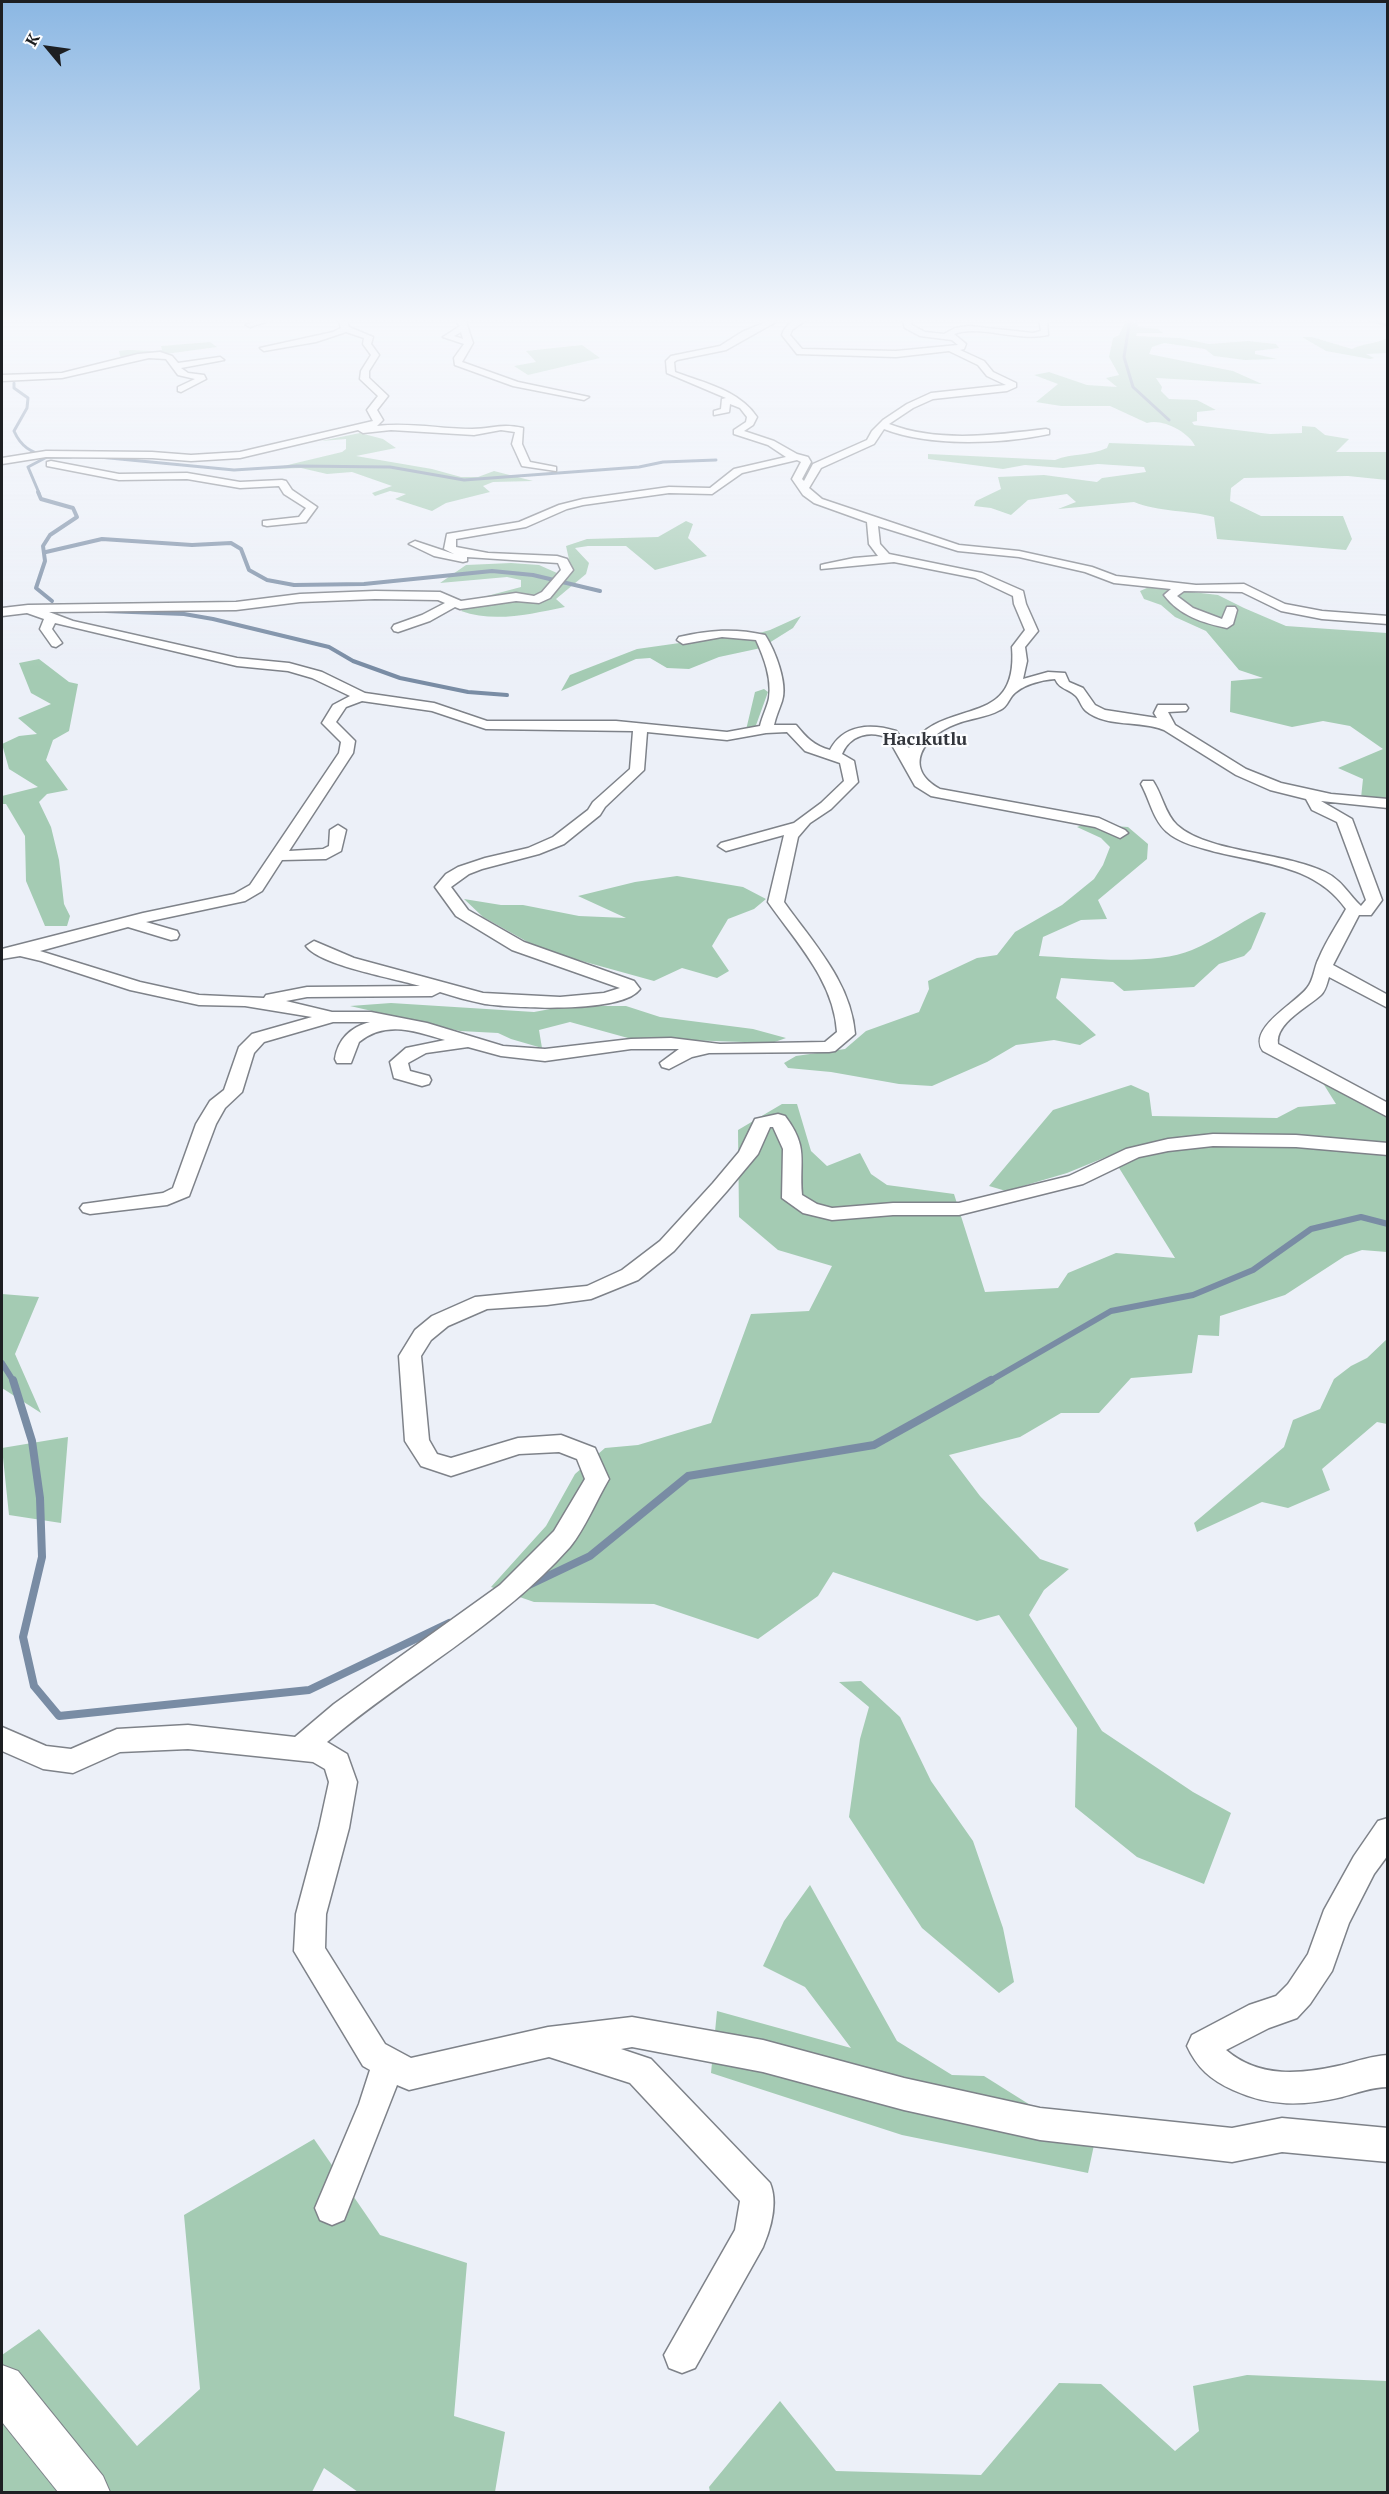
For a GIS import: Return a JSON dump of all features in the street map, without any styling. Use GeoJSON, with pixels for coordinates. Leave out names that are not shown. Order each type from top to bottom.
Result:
{"type":"FeatureCollection","features":[{"type":"Feature","properties":{"kind":"street"},"geometry":{"type":"LineString","coordinates":[[2,461],[46,454],[152,455],[191,458],[240,455],[328,435]]}},
{"type":"Feature","properties":{"kind":"street"},"geometry":{"type":"LineString","coordinates":[[519,435],[517,444],[526,464],[552,469]]}},
{"type":"Feature","properties":{"kind":"street"},"geometry":{"type":"LineString","coordinates":[[747,435],[771,443],[794,458]]}},
{"type":"Feature","properties":{"kind":"street"},"geometry":{"type":"LineString","coordinates":[[804,488],[817,466],[871,442],[874,435]]}},
{"type":"Feature","properties":{"kind":"street"},"geometry":{"type":"LineString","coordinates":[[915,435],[1016,435]]}},
{"type":"Feature","properties":{"kind":"street"},"geometry":{"type":"LineString","coordinates":[[18,458],[27,462],[119,477],[187,476],[240,485],[282,483],[288,492],[312,507],[303,520],[267,523]]}},
{"type":"Feature","properties":{"kind":"street"},"geometry":{"type":"LineString","coordinates":[[660,502],[693,498],[711,491],[738,471],[794,458],[804,459],[806,462],[797,479],[807,493],[818,501],[958,548],[1019,554],[1088,569],[1187,580],[1243,577]]}},
{"type":"Feature","properties":{"kind":"street"},"geometry":{"type":"LineString","coordinates":[[676,490],[691,482]]}},
{"type":"Feature","properties":{"kind":"street"},"geometry":{"type":"LineString","coordinates":[[2,612],[28,609],[236,606],[300,598],[375,595],[433,595],[460,605],[516,597],[535,600],[546,595],[567,570],[563,561],[553,558],[477,556],[450,549],[451,536],[458,533],[522,525],[563,507],[583,502],[676,490],[711,491]]}},
{"type":"Feature","properties":{"kind":"street"},"geometry":{"type":"LineString","coordinates":[[872,520],[872,538],[876,550],[885,557],[978,575],[1019,594],[1020,604],[1032,631],[1016,647],[1020,667],[1001,704],[974,716],[950,721],[929,734],[916,746],[911,767]]}},
{"type":"Feature","properties":{"kind":"street"},"geometry":{"type":"LineString","coordinates":[[415,544],[452,558],[496,557]]}},
{"type":"Feature","properties":{"kind":"street"},"geometry":{"type":"LineString","coordinates":[[825,567],[854,561],[893,559]]}},
{"type":"Feature","properties":{"kind":"street"},"geometry":{"type":"LineString","coordinates":[[1088,569],[1114,579],[1181,588],[1244,588],[1281,607],[1322,615],[1388,620]]}},
{"type":"Feature","properties":{"kind":"street"},"geometry":{"type":"LineString","coordinates":[[1181,588],[1170,595],[1176,603],[1189,612],[1227,624],[1231,610]]}},
{"type":"Feature","properties":{"kind":"street"},"geometry":{"type":"LineString","coordinates":[[134,594],[131,599],[137,607]]}},
{"type":"Feature","properties":{"kind":"street"},"geometry":{"type":"LineString","coordinates":[[398,628],[426,618],[453,603]]}},
{"type":"Feature","properties":{"kind":"street"},"geometry":{"type":"LineString","coordinates":[[20,951],[136,986],[188,998],[295,1008],[332,1017],[371,1017],[501,1051],[545,1055],[631,1044],[671,1043],[710,1047],[785,1049],[829,1047],[846,1034],[847,1022],[844,1012],[823,966],[776,902],[783,881],[791,836],[851,782],[847,761],[835,754],[820,752],[807,746],[791,728],[766,729],[727,736],[640,727],[486,724],[434,707],[362,697],[317,675],[289,668],[237,662],[69,624],[28,609]]}},
{"type":"Feature","properties":{"kind":"street"},"geometry":{"type":"LineString","coordinates":[[53,618],[47,623],[46,629],[56,643]]}},
{"type":"Feature","properties":{"kind":"street"},"geometry":{"type":"LineString","coordinates":[[683,640],[710,634],[729,633],[751,635],[761,639],[772,662],[776,700],[770,710],[766,729]]}},
{"type":"Feature","properties":{"kind":"street"},"geometry":{"type":"LineString","coordinates":[[1009,692],[1045,676],[1060,676],[1064,687],[1082,694],[1090,708],[1110,716],[1159,723],[1242,773],[1274,787],[1318,796],[1388,804]]}},
{"type":"Feature","properties":{"kind":"street"},"geometry":{"type":"LineString","coordinates":[[2,954],[128,922],[239,898],[256,888],[346,753],[348,741],[329,723],[333,709],[344,701],[362,697]]}},
{"type":"Feature","properties":{"kind":"street"},"geometry":{"type":"LineString","coordinates":[[1170,728],[1161,713],[1163,708],[1181,708]]}},
{"type":"Feature","properties":{"kind":"street"},"geometry":{"type":"LineString","coordinates":[[314,946],[332,957],[413,978],[447,991],[486,999],[541,1002],[613,999],[626,994],[631,989],[628,985],[518,946],[462,913],[443,887],[449,879],[491,860],[545,847],[595,812],[598,805],[637,770],[640,727]]}},
{"type":"Feature","properties":{"kind":"street"},"geometry":{"type":"LineString","coordinates":[[835,754],[837,746],[851,733],[867,730],[887,733],[895,737],[920,783],[936,793],[1099,823],[1120,833]]}},
{"type":"Feature","properties":{"kind":"street"},"geometry":{"type":"LineString","coordinates":[[1148,784],[1161,817],[1177,833],[1213,846],[1280,862],[1310,872],[1343,890],[1354,909],[1365,912],[1374,900],[1344,819],[1317,807],[1313,800],[1318,796]]}},
{"type":"Feature","properties":{"kind":"street"},"geometry":{"type":"LineString","coordinates":[[726,846],[800,826]]}},
{"type":"Feature","properties":{"kind":"street"},"geometry":{"type":"LineString","coordinates":[[276,856],[326,854],[336,848],[338,830]]}},
{"type":"Feature","properties":{"kind":"street"},"geometry":{"type":"LineString","coordinates":[[1354,909],[1324,967],[1316,990],[1280,1020],[1268,1040],[1269,1047],[1388,1111]]}},
{"type":"Feature","properties":{"kind":"street"},"geometry":{"type":"LineString","coordinates":[[128,922],[171,935]]}},
{"type":"Feature","properties":{"kind":"street"},"geometry":{"type":"LineString","coordinates":[[1324,967],[1388,1003]]}},
{"type":"Feature","properties":{"kind":"street"},"geometry":{"type":"LineString","coordinates":[[254,1003],[307,992],[447,991]]}},
{"type":"Feature","properties":{"kind":"street"},"geometry":{"type":"LineString","coordinates":[[90,1208],[167,1199],[182,1192],[206,1124],[217,1105],[233,1092],[244,1051],[258,1038],[332,1017]]}},
{"type":"Feature","properties":{"kind":"street"},"geometry":{"type":"LineString","coordinates":[[344,1059],[344,1049],[354,1036],[368,1027],[400,1023]]}},
{"type":"Feature","properties":{"kind":"street"},"geometry":{"type":"LineString","coordinates":[[422,1080],[401,1074],[399,1062],[407,1053],[436,1046],[477,1043]]}},
{"type":"Feature","properties":{"kind":"street"},"geometry":{"type":"LineString","coordinates":[[669,1063],[686,1053],[710,1047]]}},
{"type":"Feature","properties":{"kind":"street"},"geometry":{"type":"LineString","coordinates":[[300,1749],[344,1712],[509,1592],[563,1538],[597,1479],[587,1454],[561,1443],[519,1446],[450,1467],[429,1460],[417,1441],[410,1356],[423,1335],[440,1321],[483,1302],[546,1298],[591,1292],[630,1275],[667,1246],[720,1187],[748,1154],[762,1123],[778,1120],[790,1133],[794,1161],[790,1180],[792,1198],[810,1209],[832,1214],[893,1209],[959,1209],[1076,1179],[1133,1153],[1168,1144],[1213,1140],[1261,1140],[1388,1149]]}},
{"type":"Feature","properties":{"kind":"street"},"geometry":{"type":"LineString","coordinates":[[2,1738],[43,1757],[73,1761],[117,1741],[188,1737],[318,1750],[337,1762],[343,1782],[334,1828],[310,1914],[309,1951],[374,2055],[410,2074],[548,2042],[632,2032],[763,2055],[904,2094],[1040,2124],[1232,2145],[1282,2135],[1388,2145]]}},
{"type":"Feature","properties":{"kind":"street"},"geometry":{"type":"LineString","coordinates":[[1388,1830],[1364,1865],[1335,1920],[1321,1961],[1299,1994],[1286,2007],[1260,2016],[1203,2046],[1209,2057],[1224,2069],[1256,2085],[1283,2090],[1343,2081],[1371,2071],[1388,2072]]}},
{"type":"Feature","properties":{"kind":"street"},"geometry":{"type":"LineString","coordinates":[[548,2042],[640,2070],[758,2195],[751,2235],[682,2355]]}},
{"type":"Feature","properties":{"kind":"street"},"geometry":{"type":"LineString","coordinates":[[332,2208],[375,2104],[388,2063]]}},
{"type":"Feature","properties":{"kind":"street"},"geometry":{"type":"LineString","coordinates":[[2,2387],[87,2493]]}},
{"type":"Feature","properties":{"kind":"green space"},"geometry":{"type":"Polygon","coordinates":[[[348,435],[369,435],[383,439],[396,448],[356,456],[432,469],[461,477],[478,477],[494,471],[533,481],[493,482],[483,486],[490,492],[446,503],[432,511],[395,499],[406,494],[390,491],[375,496],[372,493],[392,486],[352,472],[327,474],[301,468],[271,469],[342,452],[346,449],[346,439],[321,441],[348,435]]]}},
{"type":"Feature","properties":{"kind":"green space"},"geometry":{"type":"Polygon","coordinates":[[[1327,435],[1349,439],[1336,452],[1387,452],[1387,480],[1348,476],[1244,478],[1231,488],[1230,501],[1261,516],[1343,516],[1352,539],[1346,550],[1217,539],[1214,517],[1153,508],[1134,502],[1058,509],[1076,502],[1067,494],[1028,500],[1011,515],[991,508],[974,506],[976,501],[1001,489],[998,477],[1044,475],[1097,482],[1102,478],[1146,472],[1144,467],[1098,464],[1063,468],[1025,465],[1003,469],[928,459],[928,454],[1055,460],[1101,451],[1107,448],[1109,443],[1195,446],[1187,436],[1327,435]]]}},
{"type":"Feature","properties":{"kind":"green space"},"geometry":{"type":"Polygon","coordinates":[[[686,521],[693,524],[688,538],[707,556],[655,570],[626,546],[575,548],[589,563],[586,574],[556,599],[565,607],[513,616],[474,615],[461,611],[487,596],[521,587],[521,580],[507,577],[440,583],[466,565],[511,563],[539,565],[557,573],[572,573],[566,546],[587,539],[658,537],[686,521]]]}},
{"type":"Feature","properties":{"kind":"green space"},"geometry":{"type":"Polygon","coordinates":[[[1149,587],[1218,595],[1286,626],[1387,633],[1387,800],[1361,798],[1363,779],[1338,768],[1383,749],[1350,726],[1323,721],[1292,727],[1230,712],[1231,681],[1263,678],[1239,670],[1206,631],[1175,617],[1161,605],[1144,599],[1140,591],[1149,587]]]}},
{"type":"Feature","properties":{"kind":"green space"},"geometry":{"type":"Polygon","coordinates":[[[801,616],[793,628],[761,648],[719,657],[689,669],[667,668],[650,658],[636,659],[561,691],[570,675],[637,649],[715,638],[742,638],[770,630],[801,616]]]}},
{"type":"Feature","properties":{"kind":"green space"},"geometry":{"type":"Polygon","coordinates":[[[39,659],[69,682],[78,684],[69,731],[53,740],[46,760],[68,790],[47,794],[39,802],[51,827],[59,860],[64,904],[70,916],[67,926],[45,926],[26,881],[25,836],[6,804],[2,804],[2,796],[38,787],[9,769],[2,744],[19,736],[37,734],[18,718],[51,704],[31,693],[19,663],[39,659]]]}},
{"type":"Feature","properties":{"kind":"green space"},"geometry":{"type":"Polygon","coordinates":[[[764,689],[768,692],[755,728],[746,730],[755,692],[764,689]]]}},
{"type":"Feature","properties":{"kind":"green space"},"geometry":{"type":"Polygon","coordinates":[[[1085,824],[1128,827],[1148,844],[1147,859],[1098,900],[1107,919],[1081,920],[1043,937],[1039,956],[1117,960],[1176,955],[1201,946],[1261,912],[1266,913],[1251,949],[1244,956],[1219,964],[1194,987],[1124,991],[1113,982],[1061,978],[1056,998],[1096,1035],[1080,1045],[1054,1040],[1016,1045],[987,1062],[932,1086],[899,1084],[831,1072],[788,1068],[784,1063],[796,1056],[845,1049],[866,1031],[919,1012],[929,989],[928,981],[977,958],[997,955],[1015,932],[1062,905],[1094,879],[1110,847],[1101,838],[1077,827],[1085,824]]]}},
{"type":"Feature","properties":{"kind":"green space"},"geometry":{"type":"Polygon","coordinates":[[[677,876],[743,887],[766,899],[754,909],[728,919],[712,946],[729,971],[717,978],[682,968],[654,981],[542,950],[483,917],[464,899],[501,905],[523,905],[579,916],[626,918],[578,896],[635,882],[677,876]]]}},
{"type":"Feature","properties":{"kind":"green space"},"geometry":{"type":"Polygon","coordinates":[[[391,1003],[534,1012],[567,1006],[626,1006],[660,1017],[753,1029],[786,1038],[772,1043],[628,1038],[570,1022],[539,1030],[542,1048],[498,1033],[460,1031],[350,1006],[391,1003]]]}},
{"type":"Feature","properties":{"kind":"green space"},"geometry":{"type":"Polygon","coordinates":[[[1284,1050],[1387,1103],[1387,1252],[1362,1250],[1345,1256],[1285,1295],[1220,1316],[1219,1336],[1198,1335],[1192,1373],[1131,1378],[1099,1413],[1061,1413],[1020,1437],[949,1455],[980,1496],[1040,1559],[1069,1569],[1044,1590],[1029,1615],[1102,1731],[1193,1792],[1231,1813],[1204,1884],[1137,1857],[1075,1807],[1077,1728],[999,1615],[977,1621],[833,1572],[818,1596],[758,1639],[654,1604],[534,1602],[491,1587],[546,1526],[575,1474],[605,1448],[638,1445],[711,1423],[751,1314],[809,1311],[832,1266],[778,1250],[739,1217],[738,1130],[782,1104],[797,1104],[811,1151],[827,1166],[860,1153],[871,1174],[887,1185],[954,1194],[985,1292],[1058,1288],[1068,1273],[1116,1253],[1175,1258],[1111,1155],[1067,1173],[1006,1191],[989,1186],[1053,1110],[1131,1085],[1149,1093],[1152,1116],[1277,1118],[1298,1107],[1336,1104],[1321,1080],[1272,1057],[1284,1050]]]}},
{"type":"Feature","properties":{"kind":"green space"},"geometry":{"type":"Polygon","coordinates":[[[2,1294],[39,1297],[15,1354],[41,1413],[2,1388],[2,1294]]]}},
{"type":"Feature","properties":{"kind":"green space"},"geometry":{"type":"Polygon","coordinates":[[[1387,1339],[1387,1424],[1377,1422],[1322,1469],[1330,1490],[1288,1508],[1262,1502],[1197,1532],[1194,1523],[1284,1447],[1293,1420],[1320,1409],[1334,1379],[1351,1366],[1367,1358],[1387,1339]]]}},
{"type":"Feature","properties":{"kind":"green space"},"geometry":{"type":"Polygon","coordinates":[[[68,1437],[61,1523],[9,1515],[2,1448],[68,1437]]]}},
{"type":"Feature","properties":{"kind":"green space"},"geometry":{"type":"Polygon","coordinates":[[[861,1681],[900,1717],[931,1781],[973,1841],[1003,1928],[1014,1982],[999,1993],[922,1928],[849,1817],[860,1739],[869,1707],[839,1682],[861,1681]]]}},
{"type":"Feature","properties":{"kind":"green space"},"geometry":{"type":"Polygon","coordinates":[[[810,1885],[897,2041],[952,2075],[984,2076],[1094,2145],[1088,2173],[902,2135],[711,2073],[717,2011],[851,2048],[805,1987],[763,1966],[784,1921],[810,1885]]]}},
{"type":"Feature","properties":{"kind":"green space"},"geometry":{"type":"Polygon","coordinates":[[[314,2139],[380,2235],[467,2263],[454,2416],[505,2432],[495,2492],[358,2492],[324,2468],[312,2492],[2,2492],[2,2355],[39,2329],[137,2446],[200,2389],[184,2215],[314,2139]]]}},
{"type":"Feature","properties":{"kind":"green space"},"geometry":{"type":"Polygon","coordinates":[[[1247,2375],[1387,2381],[1387,2492],[710,2492],[709,2487],[780,2401],[836,2471],[981,2475],[1059,2383],[1101,2384],[1175,2451],[1199,2431],[1193,2386],[1247,2375]]]}},
{"type":"Feature","properties":{"kind":"waterway"},"geometry":{"type":"LineString","coordinates":[[17,435],[27,448],[47,457]]}},
{"type":"Feature","properties":{"kind":"waterway"},"geometry":{"type":"LineString","coordinates":[[39,493],[28,467],[47,457]]}},
{"type":"Feature","properties":{"kind":"waterway"},"geometry":{"type":"LineString","coordinates":[[47,457],[71,457]]}},
{"type":"Feature","properties":{"kind":"waterway"},"geometry":{"type":"LineString","coordinates":[[99,457],[234,470],[297,466],[390,467],[464,480],[639,467],[663,462],[716,460]]}},
{"type":"Feature","properties":{"kind":"waterway"},"geometry":{"type":"LineString","coordinates":[[38,492],[41,499],[73,508],[77,517],[50,535],[43,546],[45,561],[36,588],[52,601]]}},
{"type":"Feature","properties":{"kind":"waterway"},"geometry":{"type":"LineString","coordinates":[[46,552],[102,539],[192,545],[231,543],[241,549],[249,570],[267,580],[294,585],[364,584],[492,571],[533,575],[600,591]]}},
{"type":"Feature","properties":{"kind":"waterway"},"geometry":{"type":"LineString","coordinates":[[106,611],[184,614],[213,619],[329,647],[353,661],[400,678],[468,692],[507,695]]}},
{"type":"Feature","properties":{"kind":"waterway"},"geometry":{"type":"LineString","coordinates":[[988,1382],[1111,1311],[1193,1295],[1253,1270],[1311,1229],[1361,1217],[1388,1224]]}},
{"type":"Feature","properties":{"kind":"waterway"},"geometry":{"type":"LineString","coordinates":[[2,1363],[13,1381]]}},
{"type":"Feature","properties":{"kind":"waterway"},"geometry":{"type":"LineString","coordinates":[[529,1585],[590,1556],[688,1476],[874,1445],[991,1380]]}},
{"type":"Feature","properties":{"kind":"waterway"},"geometry":{"type":"LineString","coordinates":[[13,1381],[32,1441],[40,1498],[42,1557],[23,1637],[34,1686],[59,1716],[309,1690],[449,1623]]}},
{"type":"Feature","properties":{"kind":"district","name":"Hacıkutlu"},"geometry":{"type":"Point","coordinates":[925,740]}}]}
